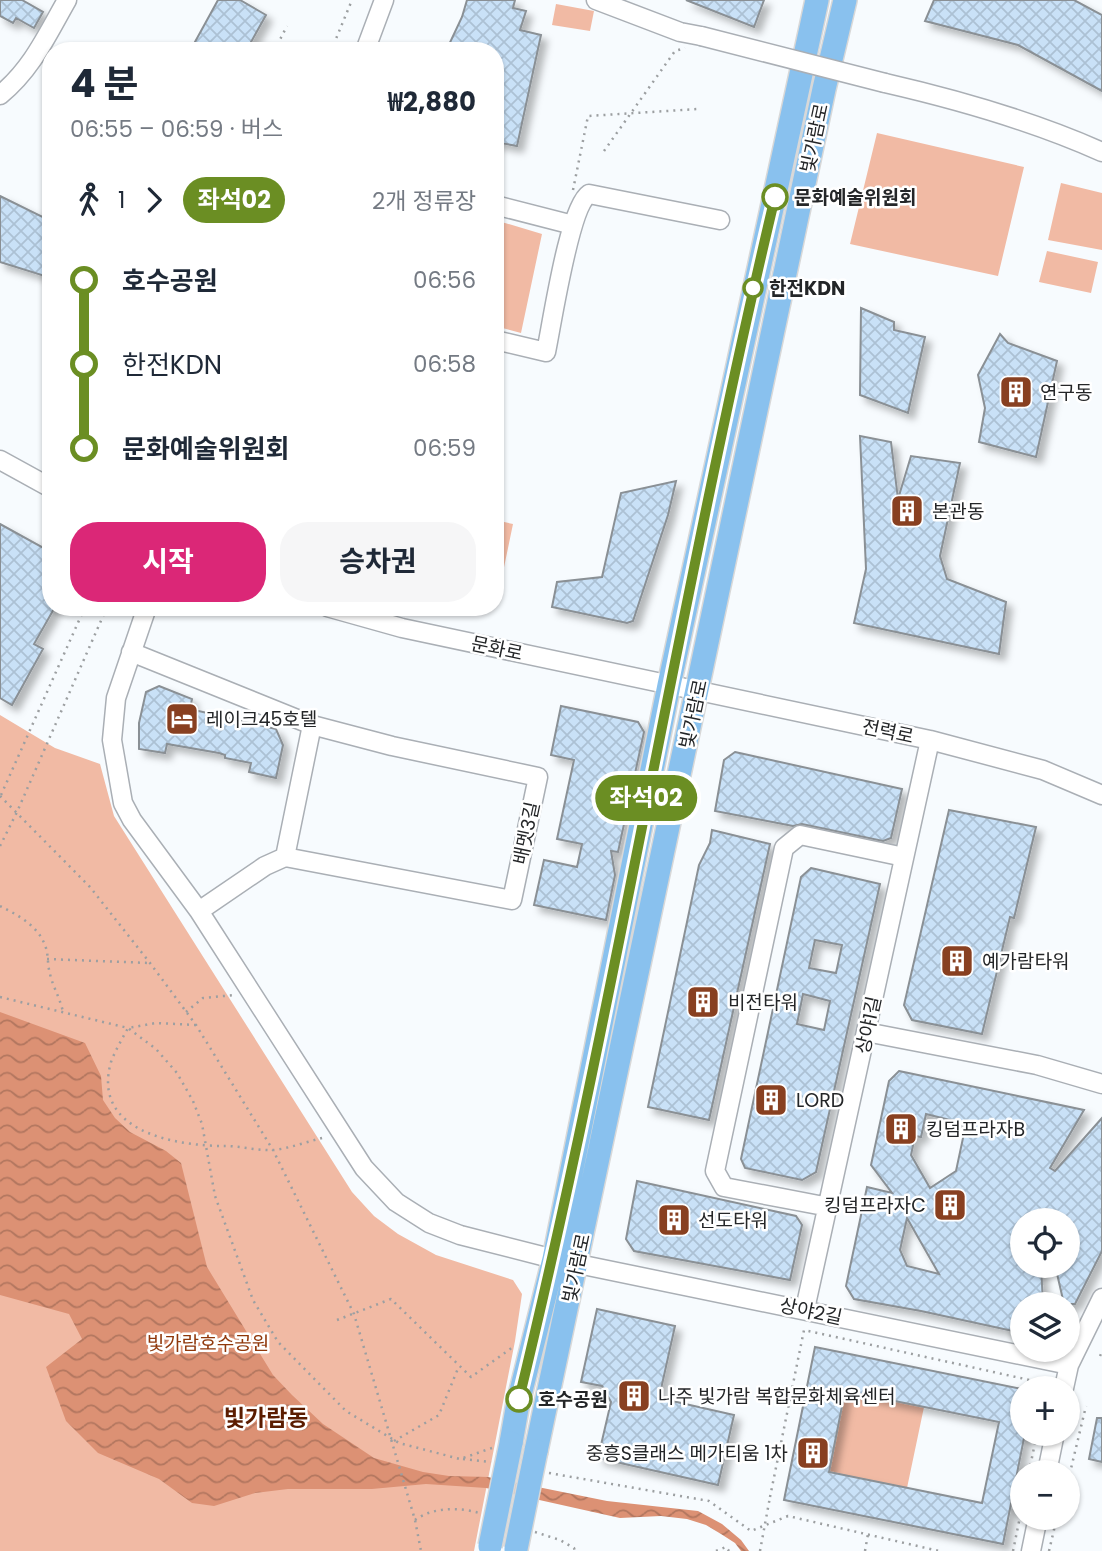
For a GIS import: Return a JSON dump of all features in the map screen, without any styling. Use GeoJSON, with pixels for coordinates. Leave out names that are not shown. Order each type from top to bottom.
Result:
{"type":"FeatureCollection","features":[{"type":"Feature","properties":{"kind":"main road","name":"빛가람로"},"geometry":{"type":"LineString","coordinates":[[490,1549],[504,1443],[518,1403],[554,1259],[669,685],[817,0]]}},
{"type":"Feature","properties":{"kind":"main road","name":"빛가람로"},"geometry":{"type":"LineString","coordinates":[[516,1550],[845,0]]}},
{"type":"Feature","properties":{"kind":"street"},"geometry":{"type":"LineString","coordinates":[[43,42],[67,0]]}},
{"type":"Feature","properties":{"kind":"street"},"geometry":{"type":"LineString","coordinates":[[368,42],[384,0]]}},
{"type":"Feature","properties":{"kind":"street"},"geometry":{"type":"LineString","coordinates":[[596,0],[696,35],[931,93],[1029,124],[1102,152]]}},
{"type":"Feature","properties":{"kind":"street"},"geometry":{"type":"LineString","coordinates":[[0,95],[17,81],[42,44]]}},
{"type":"Feature","properties":{"kind":"street"},"geometry":{"type":"LineString","coordinates":[[504,342],[545,352],[573,225],[583,199],[589,194],[720,220]]}},
{"type":"Feature","properties":{"kind":"street"},"geometry":{"type":"LineString","coordinates":[[504,207],[573,225]]}},
{"type":"Feature","properties":{"kind":"street"},"geometry":{"type":"LineString","coordinates":[[0,460],[42,483]]}},
{"type":"Feature","properties":{"kind":"street"},"geometry":{"type":"LineString","coordinates":[[144,616],[116,698],[112,740],[123,803],[132,820],[199,911],[364,1168],[382,1189],[416,1215],[445,1230],[554,1259]]}},
{"type":"Feature","properties":{"kind":"street","name":"문화로"},"geometry":{"type":"LineString","coordinates":[[359,616],[402,628],[669,685]]}},
{"type":"Feature","properties":{"kind":"street","name":"배멧3길"},"geometry":{"type":"LineString","coordinates":[[131,652],[312,725],[392,746],[538,777],[512,900],[285,857]]}},
{"type":"Feature","properties":{"kind":"street","name":"전력로"},"geometry":{"type":"LineString","coordinates":[[669,685],[930,740],[1043,770],[1102,794]]}},
{"type":"Feature","properties":{"kind":"street"},"geometry":{"type":"LineString","coordinates":[[199,911],[265,866],[285,857],[312,725]]}},
{"type":"Feature","properties":{"kind":"street","name":"상야1길"},"geometry":{"type":"LineString","coordinates":[[805,1309],[930,740]]}},
{"type":"Feature","properties":{"kind":"street"},"geometry":{"type":"LineString","coordinates":[[829,1207],[724,1187],[715,1171],[784,848],[800,835],[904,857]]}},
{"type":"Feature","properties":{"kind":"street"},"geometry":{"type":"LineString","coordinates":[[866,1032],[1037,1065],[1102,1084]]}},
{"type":"Feature","properties":{"kind":"street","name":"상야2길"},"geometry":{"type":"LineString","coordinates":[[554,1259],[1069,1365]]}},
{"type":"Feature","properties":{"kind":"street"},"geometry":{"type":"LineString","coordinates":[[1067,1376],[1069,1365],[1102,1298]]}},
{"type":"Feature","properties":{"kind":"street"},"geometry":{"type":"LineString","coordinates":[[1019,1550],[1031,1530]]}},
{"type":"Feature","properties":{"kind":"path"},"geometry":{"type":"LineString","coordinates":[[335,42],[352,0]]}},
{"type":"Feature","properties":{"kind":"path"},"geometry":{"type":"LineString","coordinates":[[279,42],[287,26]]}},
{"type":"Feature","properties":{"kind":"path"},"geometry":{"type":"LineString","coordinates":[[604,151],[675,51],[688,48],[696,35]]}},
{"type":"Feature","properties":{"kind":"path"},"geometry":{"type":"LineString","coordinates":[[571,197],[588,116],[698,109]]}},
{"type":"Feature","properties":{"kind":"path"},"geometry":{"type":"LineString","coordinates":[[81,616],[0,797],[90,887],[150,963],[196,1025],[274,1150],[354,1314],[408,1494],[421,1551]]}},
{"type":"Feature","properties":{"kind":"path"},"geometry":{"type":"LineString","coordinates":[[0,846],[103,616]]}},
{"type":"Feature","properties":{"kind":"path"},"geometry":{"type":"LineString","coordinates":[[0,906],[37,930],[46,949],[50,977],[64,1012]]}},
{"type":"Feature","properties":{"kind":"path"},"geometry":{"type":"LineString","coordinates":[[47,959],[150,963]]}},
{"type":"Feature","properties":{"kind":"path"},"geometry":{"type":"LineString","coordinates":[[186,1012],[203,998],[236,995]]}},
{"type":"Feature","properties":{"kind":"path"},"geometry":{"type":"LineString","coordinates":[[0,996],[128,1028],[156,1049],[177,1073],[193,1101],[202,1124],[215,1196],[253,1300],[278,1342],[346,1410],[393,1441],[460,1459],[500,1464]]}},
{"type":"Feature","properties":{"kind":"path"},"geometry":{"type":"LineString","coordinates":[[128,1028],[156,1023],[196,1025]]}},
{"type":"Feature","properties":{"kind":"path"},"geometry":{"type":"LineString","coordinates":[[128,1028],[111,1062],[110,1100],[123,1119],[141,1131],[165,1139],[207,1147],[274,1150],[326,1137]]}},
{"type":"Feature","properties":{"kind":"path"},"geometry":{"type":"LineString","coordinates":[[337,1320],[391,1299],[471,1377],[521,1341]]}},
{"type":"Feature","properties":{"kind":"path"},"geometry":{"type":"LineString","coordinates":[[760,1551],[804,1330],[1011,1376]]}},
{"type":"Feature","properties":{"kind":"path"},"geometry":{"type":"LineString","coordinates":[[393,1441],[439,1415],[459,1366]]}},
{"type":"Feature","properties":{"kind":"path"},"geometry":{"type":"LineString","coordinates":[[310,1376],[314,1372]]}},
{"type":"Feature","properties":{"kind":"path"},"geometry":{"type":"LineString","coordinates":[[1073,1460],[1086,1406]]}},
{"type":"Feature","properties":{"kind":"path"},"geometry":{"type":"LineString","coordinates":[[460,1459],[489,1451],[504,1443]]}},
{"type":"Feature","properties":{"kind":"path"},"geometry":{"type":"LineString","coordinates":[[537,1461],[709,1501],[751,1531],[789,1516],[939,1551]]}},
{"type":"Feature","properties":{"kind":"path"},"geometry":{"type":"LineString","coordinates":[[1019,1550],[1020,1530]]}},
{"type":"Feature","properties":{"kind":"path"},"geometry":{"type":"LineString","coordinates":[[1048,1551],[1054,1530]]}},
{"type":"Feature","properties":{"kind":"path"},"geometry":{"type":"LineString","coordinates":[[864,1551],[868,1534]]}},
{"type":"Feature","properties":{"kind":"path"},"geometry":{"type":"LineString","coordinates":[[716,1551],[726,1547],[730,1551]]}},
{"type":"Feature","properties":{"kind":"green space"},"geometry":{"type":"Polygon","coordinates":[[[556,4],[594,11],[590,31],[552,25],[556,4]]]}},
{"type":"Feature","properties":{"kind":"green space"},"geometry":{"type":"Polygon","coordinates":[[[877,133],[1024,167],[998,276],[850,244],[877,133]]]}},
{"type":"Feature","properties":{"kind":"green space"},"geometry":{"type":"Polygon","coordinates":[[[1061,183],[1102,193],[1102,250],[1048,240],[1061,183]]]}},
{"type":"Feature","properties":{"kind":"green space"},"geometry":{"type":"Polygon","coordinates":[[[504,223],[542,234],[521,333],[504,328],[504,223]]]}},
{"type":"Feature","properties":{"kind":"green space"},"geometry":{"type":"Polygon","coordinates":[[[1047,251],[1098,262],[1091,293],[1039,282],[1047,251]]]}},
{"type":"Feature","properties":{"kind":"green space"},"geometry":{"type":"Polygon","coordinates":[[[504,522],[513,524],[504,567],[504,522]]]}},
{"type":"Feature","properties":{"kind":"green space","name":"빛가람호수공원"},"geometry":{"type":"Polygon","coordinates":[[[0,715],[55,748],[100,764],[114,816],[352,1192],[374,1216],[398,1234],[436,1255],[513,1280],[522,1294],[474,1551],[0,1551],[0,715]]]}},
{"type":"Feature","properties":{"kind":"green space"},"geometry":{"type":"Polygon","coordinates":[[[845,1391],[924,1407],[907,1488],[829,1472],[845,1391]]]}},
{"type":"Feature","properties":{"kind":"water"},"geometry":{"type":"Polygon","coordinates":[[[0,1012],[85,1043],[101,1076],[103,1100],[115,1118],[130,1132],[166,1151],[181,1163],[207,1267],[273,1375],[323,1424],[374,1458],[423,1472],[488,1477],[607,1501],[698,1511],[722,1524],[741,1540],[749,1551],[741,1551],[735,1543],[706,1525],[687,1519],[661,1516],[620,1518],[486,1488],[426,1484],[372,1489],[288,1489],[255,1493],[214,1506],[192,1503],[159,1479],[98,1453],[66,1421],[46,1367],[82,1339],[69,1314],[0,1295],[0,1012]]]}},
{"type":"Feature","properties":{"kind":"building"},"geometry":{"type":"Polygon","coordinates":[[[0,0],[22,0],[43,12],[34,28],[16,18],[13,23],[0,16],[0,0]]]}},
{"type":"Feature","properties":{"kind":"building"},"geometry":{"type":"Polygon","coordinates":[[[218,0],[240,0],[266,15],[251,42],[195,42],[218,0]]]}},
{"type":"Feature","properties":{"kind":"building"},"geometry":{"type":"Polygon","coordinates":[[[467,0],[515,0],[513,8],[526,11],[520,30],[541,35],[517,146],[504,144],[504,42],[450,42],[467,0]]]}},
{"type":"Feature","properties":{"kind":"building"},"geometry":{"type":"Polygon","coordinates":[[[686,0],[764,0],[754,27],[686,0]]]}},
{"type":"Feature","properties":{"kind":"building"},"geometry":{"type":"Polygon","coordinates":[[[934,0],[1074,0],[1102,15],[1102,91],[1018,45],[925,21],[934,0]]]}},
{"type":"Feature","properties":{"kind":"building"},"geometry":{"type":"Polygon","coordinates":[[[0,196],[42,217],[42,275],[0,262],[0,196]]]}},
{"type":"Feature","properties":{"kind":"building"},"geometry":{"type":"Polygon","coordinates":[[[861,308],[894,322],[894,330],[925,337],[908,413],[860,395],[861,308]]]}},
{"type":"Feature","properties":{"kind":"building","name":"연구동"},"geometry":{"type":"Polygon","coordinates":[[[1000,334],[1008,343],[1057,361],[1036,457],[979,442],[985,408],[978,375],[1000,334]]]}},
{"type":"Feature","properties":{"kind":"building","name":"본관동"},"geometry":{"type":"Polygon","coordinates":[[[860,436],[891,442],[898,499],[911,456],[960,463],[940,556],[947,579],[1006,602],[999,654],[854,623],[866,569],[860,436]]]}},
{"type":"Feature","properties":{"kind":"building"},"geometry":{"type":"Polygon","coordinates":[[[676,481],[668,515],[633,621],[627,623],[552,607],[557,582],[602,577],[621,493],[676,481]]]}},
{"type":"Feature","properties":{"kind":"building"},"geometry":{"type":"Polygon","coordinates":[[[0,524],[42,547],[42,616],[50,616],[34,644],[43,649],[12,705],[0,698],[0,524]]]}},
{"type":"Feature","properties":{"kind":"building","name":"레이크45호텔"},"geometry":{"type":"Polygon","coordinates":[[[159,686],[192,699],[190,709],[276,729],[283,745],[276,778],[249,772],[251,763],[225,758],[225,755],[219,753],[167,744],[165,753],[139,749],[139,723],[146,692],[159,686]]]}},
{"type":"Feature","properties":{"kind":"building"},"geometry":{"type":"Polygon","coordinates":[[[561,706],[638,722],[644,732],[618,852],[611,851],[615,875],[606,920],[534,905],[544,860],[577,867],[582,844],[557,839],[574,760],[551,755],[561,706]]]}},
{"type":"Feature","properties":{"kind":"building"},"geometry":{"type":"Polygon","coordinates":[[[735,752],[902,789],[891,838],[883,841],[802,824],[793,826],[715,811],[724,760],[735,752]]]}},
{"type":"Feature","properties":{"kind":"building","name":"예가람타워"},"geometry":{"type":"Polygon","coordinates":[[[949,810],[1036,827],[1014,918],[1010,917],[982,1034],[912,1020],[904,1005],[949,810]]]}},
{"type":"Feature","properties":{"kind":"building"},"geometry":{"type":"Polygon","coordinates":[[[712,830],[770,844],[709,1120],[648,1107],[699,865],[710,843],[712,830]]]}},
{"type":"Feature","properties":{"kind":"building"},"geometry":{"type":"Polygon","coordinates":[[[811,868],[880,884],[816,1172],[802,1180],[745,1168],[741,1159],[801,877],[811,868]],[[815,940],[809,968],[836,973],[842,945],[815,940]],[[803,994],[797,1024],[824,1030],[830,1001],[803,994]]]}},
{"type":"Feature","properties":{"kind":"building"},"geometry":{"type":"Polygon","coordinates":[[[899,1071],[1084,1110],[1050,1168],[1055,1171],[1102,1118],[1102,1251],[1080,1294],[1080,1292],[1061,1292],[1058,1278],[1080,1278],[1080,1208],[1010,1208],[1010,1278],[1042,1278],[1042,1292],[1010,1292],[1010,1330],[854,1299],[846,1286],[867,1187],[892,1193],[871,1165],[889,1081],[899,1071]],[[926,1114],[921,1137],[915,1136],[911,1155],[930,1188],[956,1171],[966,1124],[926,1114]],[[907,1218],[900,1250],[907,1266],[939,1274],[907,1218]]]}},
{"type":"Feature","properties":{"kind":"building"},"geometry":{"type":"Polygon","coordinates":[[[637,1181],[796,1216],[802,1225],[790,1280],[634,1251],[626,1239],[637,1181]]]}},
{"type":"Feature","properties":{"kind":"building","name":"나주 빛가람 복합문화체육센터"},"geometry":{"type":"Polygon","coordinates":[[[597,1309],[675,1326],[659,1398],[734,1415],[718,1485],[598,1458],[611,1402],[602,1386],[581,1382],[597,1309]]]}},
{"type":"Feature","properties":{"kind":"building","name":"중흥S클래스 메가티움 1차"},"geometry":{"type":"Polygon","coordinates":[[[815,1347],[1010,1387],[1010,1446],[1022,1446],[1020,1460],[1010,1460],[1010,1509],[1003,1544],[784,1500],[815,1347]],[[845,1391],[829,1472],[982,1503],[999,1422],[845,1391]]]}},
{"type":"Feature","properties":{"kind":"building"},"geometry":{"type":"Polygon","coordinates":[[[1097,1418],[1102,1418],[1102,1462],[1089,1459],[1097,1418]]]}},
{"type":"Feature","properties":{"kind":"bus line","name":"좌석02"},"geometry":{"type":"LineString","coordinates":[[519,1399],[554,1259],[669,685],[775,197]]}},
{"type":"Feature","properties":{"kind":"place","name":"문화예술위원회"},"geometry":{"type":"Point","coordinates":[775,197]}},
{"type":"Feature","properties":{"kind":"place","name":"한전KDN"},"geometry":{"type":"Point","coordinates":[753,288]}},
{"type":"Feature","properties":{"kind":"place","name":"연구동"},"geometry":{"type":"Point","coordinates":[1016,392]}},
{"type":"Feature","properties":{"kind":"place","name":"본관동"},"geometry":{"type":"Point","coordinates":[907,511]}},
{"type":"Feature","properties":{"kind":"place","name":"레이크45호텔"},"geometry":{"type":"Point","coordinates":[182,719]}},
{"type":"Feature","properties":{"kind":"place","name":"예가람타워"},"geometry":{"type":"Point","coordinates":[957,961]}},
{"type":"Feature","properties":{"kind":"place","name":"비전타워"},"geometry":{"type":"Point","coordinates":[703,1002]}},
{"type":"Feature","properties":{"kind":"place","name":"LORD"},"geometry":{"type":"Point","coordinates":[771,1100]}},
{"type":"Feature","properties":{"kind":"place","name":"킹덤프라자B"},"geometry":{"type":"Point","coordinates":[901,1129]}},
{"type":"Feature","properties":{"kind":"place","name":"킹덤프라자C"},"geometry":{"type":"Point","coordinates":[950,1205]}},
{"type":"Feature","properties":{"kind":"place","name":"선도타워"},"geometry":{"type":"Point","coordinates":[674,1220]}},
{"type":"Feature","properties":{"kind":"place","name":"나주 빛가람 복합문화체육센터"},"geometry":{"type":"Point","coordinates":[634,1396]}},
{"type":"Feature","properties":{"kind":"place","name":"호수공원"},"geometry":{"type":"Point","coordinates":[519,1399]}},
{"type":"Feature","properties":{"kind":"place","name":"중흥S클래스 메가티움 1차"},"geometry":{"type":"Point","coordinates":[813,1453]}},
{"type":"Feature","properties":{"kind":"district","name":"빛가람동"},"geometry":{"type":"Point","coordinates":[266,1418]}}]}
